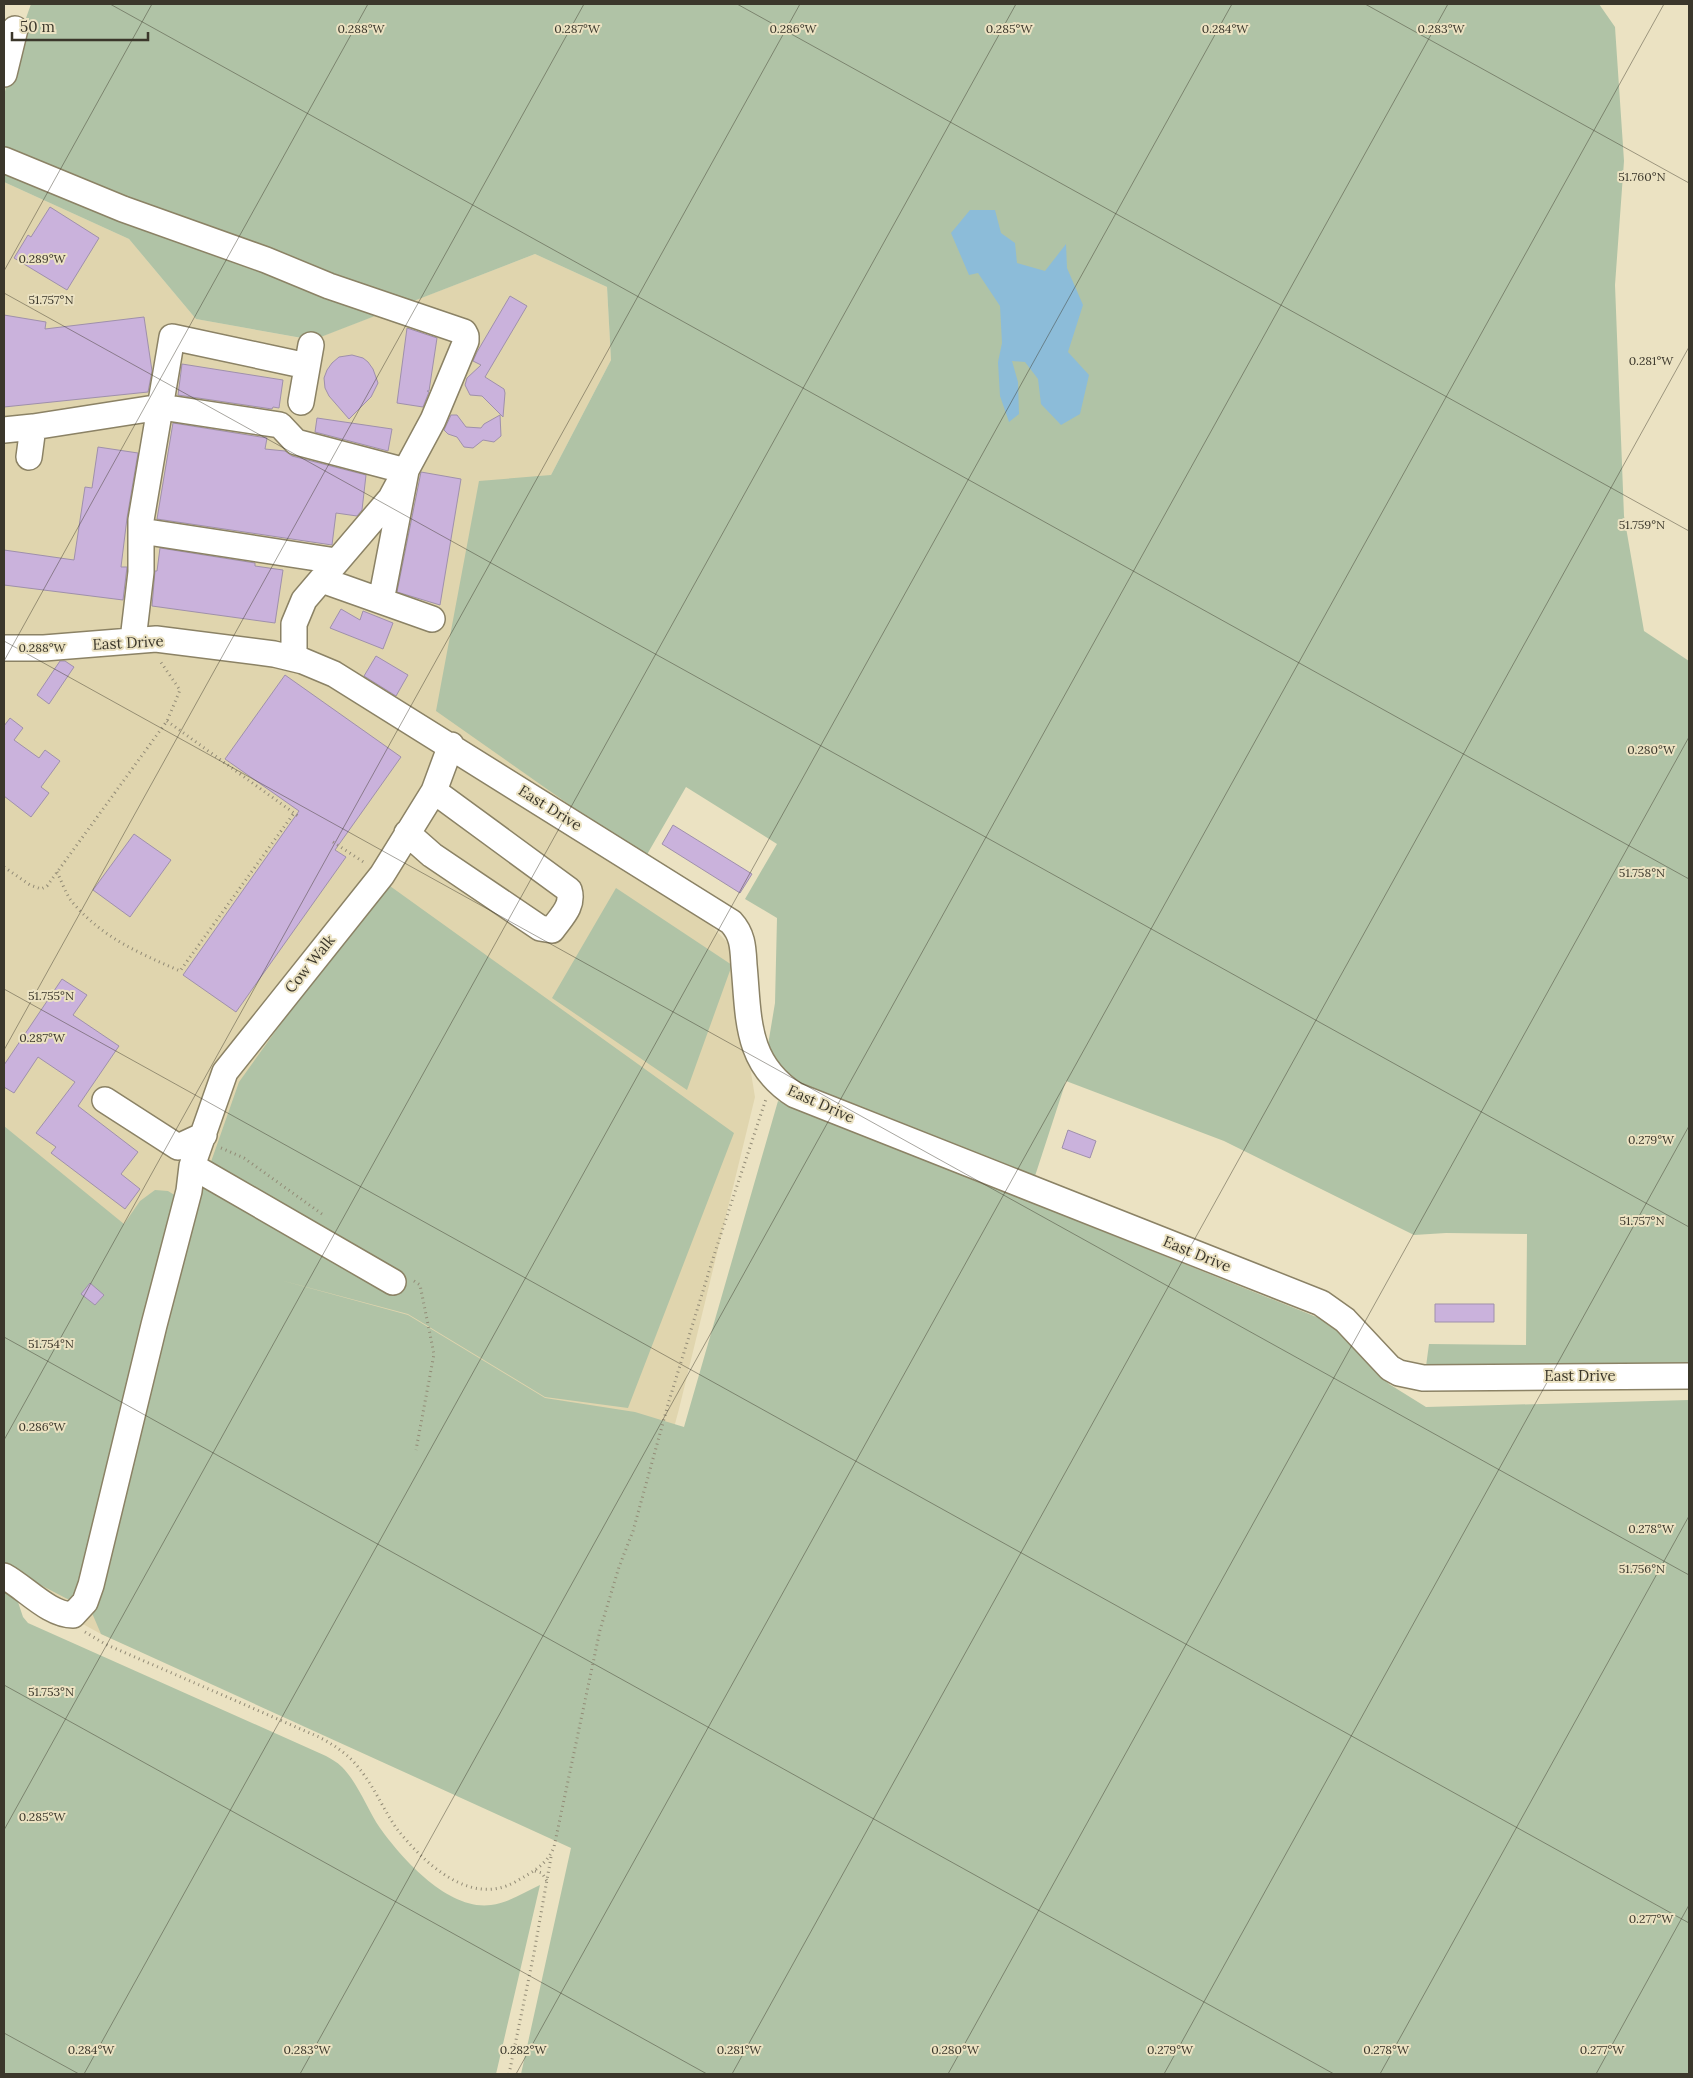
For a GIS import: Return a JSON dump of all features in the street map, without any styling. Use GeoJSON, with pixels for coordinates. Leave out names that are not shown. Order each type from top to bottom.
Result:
{"type":"FeatureCollection","features":[{"type":"Feature","properties":{"kind":"lane"},"geometry":{"type":"LineString","coordinates":[[4,74],[15,29]]}},
{"type":"Feature","properties":{"kind":"lane"},"geometry":{"type":"LineString","coordinates":[[4,160],[123,209],[266,260],[329,286],[464,332],[466,341],[433,420],[391,498],[304,600],[294,624],[294,658]]}},
{"type":"Feature","properties":{"kind":"lane"},"geometry":{"type":"LineString","coordinates":[[144,640],[141,520],[172,337],[309,355],[302,402]]}},
{"type":"Feature","properties":{"kind":"lane"},"geometry":{"type":"LineString","coordinates":[[4,430],[161,407],[280,425],[296,442],[406,471]]}},
{"type":"Feature","properties":{"kind":"lane"},"geometry":{"type":"LineString","coordinates":[[29,457],[33,427]]}},
{"type":"Feature","properties":{"kind":"lane"},"geometry":{"type":"LineString","coordinates":[[382,601],[406,471]]}},
{"type":"Feature","properties":{"kind":"lane"},"geometry":{"type":"LineString","coordinates":[[141,531],[329,571],[382,601],[432,619]]}},
{"type":"Feature","properties":{"kind":"lane","name":"East Drive"},"geometry":{"type":"LineString","coordinates":[[4,648],[44,648],[144,640],[274,654],[294,658],[334,674],[451,745],[731,922],[742,936],[750,1027],[756,1052],[774,1080],[795,1095],[1321,1303],[1345,1320],[1381,1360],[1390,1368],[1400,1373],[1423,1378],[1689,1376]]}},
{"type":"Feature","properties":{"kind":"lane","name":"Cow Walk"},"geometry":{"type":"LineString","coordinates":[[73,1615],[84,1602],[91,1585],[189,1191],[192,1166],[225,1072],[382,874],[434,791],[451,745]]}},
{"type":"Feature","properties":{"kind":"lane"},"geometry":{"type":"LineString","coordinates":[[407,833],[432,855],[540,928],[552,930],[570,904],[569,890],[434,791]]}},
{"type":"Feature","properties":{"kind":"lane"},"geometry":{"type":"LineString","coordinates":[[105,1100],[178,1147],[204,1135]]}},
{"type":"Feature","properties":{"kind":"lane"},"geometry":{"type":"LineString","coordinates":[[192,1166],[393,1282]]}},
{"type":"Feature","properties":{"kind":"lane"},"geometry":{"type":"LineString","coordinates":[[4,1576],[55,1612],[73,1615]]}},
{"type":"Feature","properties":{"kind":"path"},"geometry":{"type":"LineString","coordinates":[[4,868],[30,885],[42,889],[47,886],[167,721],[180,690],[144,640]]}},
{"type":"Feature","properties":{"kind":"path"},"geometry":{"type":"LineString","coordinates":[[167,721],[298,816]]}},
{"type":"Feature","properties":{"kind":"path"},"geometry":{"type":"LineString","coordinates":[[57,872],[72,902],[103,931],[125,946],[180,971],[294,813]]}},
{"type":"Feature","properties":{"kind":"path"},"geometry":{"type":"LineString","coordinates":[[333,842],[382,874]]}},
{"type":"Feature","properties":{"kind":"path"},"geometry":{"type":"LineString","coordinates":[[509,2074],[551,1854],[563,1809],[600,1630],[632,1531],[669,1401],[715,1252],[762,1111]]}},
{"type":"Feature","properties":{"kind":"path"},"geometry":{"type":"LineString","coordinates":[[73,1615],[80,1628],[93,1638],[311,1733],[339,1749],[359,1768],[396,1828],[410,1844],[439,1870],[462,1885],[483,1890],[500,1888],[535,1871],[542,1866],[551,1854]]}},
{"type":"Feature","properties":{"kind":"path"},"geometry":{"type":"LineString","coordinates":[[535,1871],[542,1873],[547,1880]]}},
{"type":"Feature","properties":{"kind":"shaded area"},"geometry":{"type":"Polygon","coordinates":[[[4,182],[129,239],[196,319],[312,340],[535,254],[607,287],[611,360],[551,475],[645,858],[730,945],[755,1097],[679,1409],[564,1836],[101,1634],[4,1581],[4,182]]]}},
{"type":"Feature","properties":{"kind":"green space"},"geometry":{"type":"Polygon","coordinates":[[[31,4],[1599,4],[1615,27],[1624,161],[1615,285],[1624,516],[1644,631],[1689,661],[1689,1372],[1425,1374],[1429,1344],[1526,1345],[1527,1234],[1446,1233],[1414,1235],[1224,1141],[1066,1081],[1035,1176],[789,1082],[767,1051],[775,1003],[777,918],[745,899],[777,844],[686,787],[645,858],[436,711],[479,481],[551,475],[611,360],[607,287],[535,254],[313,340],[196,319],[129,239],[4,182],[4,96],[13,55],[31,4]]]}},
{"type":"Feature","properties":{"kind":"green space"},"geometry":{"type":"Polygon","coordinates":[[[383,881],[734,1133],[628,1408],[545,1397],[408,1314],[280,1280],[408,1315],[545,1398],[635,1412],[684,1427],[778,1101],[1339,1326],[1389,1384],[1426,1407],[1689,1400],[1689,2074],[521,2074],[571,1848],[101,1634],[92,1613],[179,1253],[239,1082],[383,881]]]}},
{"type":"Feature","properties":{"kind":"green space"},"geometry":{"type":"Polygon","coordinates":[[[616,888],[732,965],[687,1090],[552,998],[616,888]]]}},
{"type":"Feature","properties":{"kind":"green space"},"geometry":{"type":"Polygon","coordinates":[[[4,1126],[124,1224],[140,1201],[155,1190],[168,1191],[176,1196],[79,1605],[4,1566],[4,1126]]]}},
{"type":"Feature","properties":{"kind":"green space"},"geometry":{"type":"Polygon","coordinates":[[[4,1584],[14,1590],[23,1617],[28,1623],[336,1762],[348,1773],[375,1821],[401,1854],[428,1880],[459,1900],[475,1905],[497,1904],[510,1900],[540,1885],[496,2074],[4,2074],[4,1584]]]}},
{"type":"Feature","properties":{"kind":"water"},"geometry":{"type":"Polygon","coordinates":[[[970,210],[995,210],[1001,233],[1015,243],[1017,263],[1045,271],[1066,244],[1067,268],[1083,305],[1068,352],[1089,375],[1080,414],[1061,425],[1041,404],[1038,379],[1025,362],[1012,361],[1018,382],[1019,414],[1009,422],[1000,396],[998,362],[1002,343],[1000,306],[978,273],[969,275],[951,233],[970,210]]]}},
{"type":"Feature","properties":{"kind":"building"},"geometry":{"type":"Polygon","coordinates":[[[50,207],[99,238],[67,290],[14,258],[28,235],[31,237],[50,207]]]}},
{"type":"Feature","properties":{"kind":"building"},"geometry":{"type":"Polygon","coordinates":[[[510,296],[527,306],[485,377],[504,389],[503,417],[482,396],[470,395],[465,385],[467,378],[481,365],[473,361],[510,296]]]}},
{"type":"Feature","properties":{"kind":"building"},"geometry":{"type":"Polygon","coordinates":[[[4,315],[46,322],[45,329],[144,317],[152,371],[148,392],[4,407],[4,315]]]}},
{"type":"Feature","properties":{"kind":"building"},"geometry":{"type":"Polygon","coordinates":[[[407,328],[437,338],[429,391],[427,391],[429,392],[423,407],[397,403],[407,328]]]}},
{"type":"Feature","properties":{"kind":"building"},"geometry":{"type":"Polygon","coordinates":[[[352,355],[363,358],[368,362],[373,369],[378,383],[371,397],[349,419],[329,396],[325,388],[324,378],[332,363],[339,357],[352,355]]]}},
{"type":"Feature","properties":{"kind":"building"},"geometry":{"type":"Polygon","coordinates":[[[182,364],[283,380],[279,408],[273,407],[272,409],[178,395],[182,364]]]}},
{"type":"Feature","properties":{"kind":"building"},"geometry":{"type":"Polygon","coordinates":[[[451,415],[457,415],[466,427],[481,428],[484,424],[500,415],[501,436],[494,442],[483,440],[473,448],[464,447],[457,437],[448,434],[444,430],[451,415]]]}},
{"type":"Feature","properties":{"kind":"building"},"geometry":{"type":"Polygon","coordinates":[[[317,418],[392,429],[388,451],[315,432],[317,418]]]}},
{"type":"Feature","properties":{"kind":"building"},"geometry":{"type":"Polygon","coordinates":[[[173,423],[267,438],[265,449],[285,451],[292,456],[366,475],[362,510],[357,516],[336,513],[332,545],[157,519],[173,423]]]}},
{"type":"Feature","properties":{"kind":"building"},"geometry":{"type":"Polygon","coordinates":[[[98,447],[138,453],[121,567],[127,567],[123,600],[4,585],[4,550],[74,560],[85,487],[92,488],[98,447]]]}},
{"type":"Feature","properties":{"kind":"building"},"geometry":{"type":"Polygon","coordinates":[[[421,472],[461,479],[440,605],[397,592],[421,472]]]}},
{"type":"Feature","properties":{"kind":"building"},"geometry":{"type":"Polygon","coordinates":[[[160,548],[255,563],[255,566],[283,570],[275,623],[152,606],[155,571],[157,571],[160,548]]]}},
{"type":"Feature","properties":{"kind":"building"},"geometry":{"type":"Polygon","coordinates":[[[341,609],[360,620],[363,611],[393,623],[383,649],[330,628],[341,609]]]}},
{"type":"Feature","properties":{"kind":"building"},"geometry":{"type":"Polygon","coordinates":[[[376,656],[408,675],[396,696],[364,676],[376,656]]]}},
{"type":"Feature","properties":{"kind":"building"},"geometry":{"type":"Polygon","coordinates":[[[60,661],[65,661],[74,667],[49,704],[37,695],[60,661]]]}},
{"type":"Feature","properties":{"kind":"building"},"geometry":{"type":"Polygon","coordinates":[[[285,675],[401,757],[335,850],[346,857],[236,1012],[183,975],[299,811],[225,759],[285,675]]]}},
{"type":"Feature","properties":{"kind":"building"},"geometry":{"type":"Polygon","coordinates":[[[10,718],[23,728],[14,740],[39,758],[45,750],[60,761],[41,787],[49,793],[31,817],[4,796],[4,726],[10,718]]]}},
{"type":"Feature","properties":{"kind":"building"},"geometry":{"type":"Polygon","coordinates":[[[673,825],[752,874],[740,893],[662,844],[673,825]]]}},
{"type":"Feature","properties":{"kind":"building"},"geometry":{"type":"Polygon","coordinates":[[[134,834],[171,860],[130,917],[93,890],[134,834]]]}},
{"type":"Feature","properties":{"kind":"building"},"geometry":{"type":"Polygon","coordinates":[[[62,979],[87,995],[73,1015],[119,1046],[78,1106],[138,1152],[121,1174],[140,1189],[125,1209],[51,1153],[56,1147],[36,1133],[75,1082],[38,1057],[14,1093],[4,1087],[4,1065],[62,979]]]}},
{"type":"Feature","properties":{"kind":"building"},"geometry":{"type":"Polygon","coordinates":[[[1068,1130],[1096,1141],[1090,1158],[1062,1148],[1068,1130]]]}},
{"type":"Feature","properties":{"kind":"building"},"geometry":{"type":"Polygon","coordinates":[[[90,1283],[104,1295],[95,1305],[81,1294],[90,1283]]]}},
{"type":"Feature","properties":{"kind":"building"},"geometry":{"type":"Polygon","coordinates":[[[1435,1304],[1494,1304],[1494,1322],[1435,1322],[1435,1304]]]}}]}
